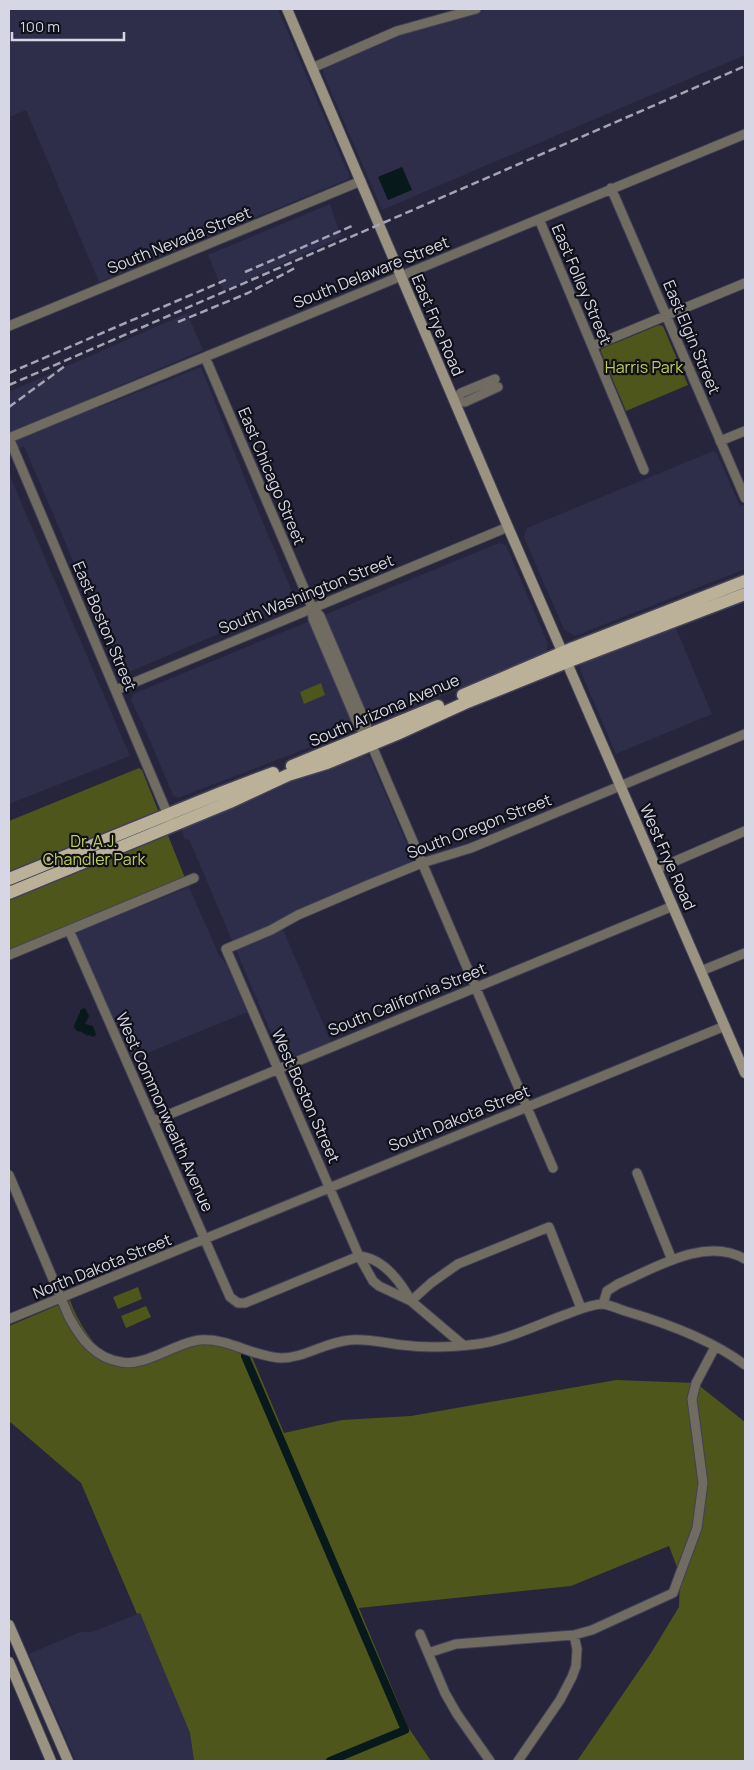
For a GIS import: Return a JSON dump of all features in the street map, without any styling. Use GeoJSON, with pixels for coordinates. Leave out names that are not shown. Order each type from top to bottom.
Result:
{"type":"FeatureCollection","features":[{"type":"Feature","properties":{"kind":"main road","name":"South Arizona Avenue"},"geometry":{"type":"LineString","coordinates":[[628,633],[745,581]]}},
{"type":"Feature","properties":{"kind":"main road","name":"South Arizona Avenue"},"geometry":{"type":"LineString","coordinates":[[37,874],[170,820],[251,793],[288,775],[327,763],[370,740],[565,657],[628,633],[745,594]]}},
{"type":"Feature","properties":{"kind":"main road"},"geometry":{"type":"LineString","coordinates":[[9,879],[37,874]]}},
{"type":"Feature","properties":{"kind":"main road"},"geometry":{"type":"LineString","coordinates":[[9,893],[37,874]]}},
{"type":"Feature","properties":{"kind":"street","name":"East Frye Road"},"geometry":{"type":"LineString","coordinates":[[287,9],[508,528],[565,657]]}},
{"type":"Feature","properties":{"kind":"street"},"geometry":{"type":"LineString","coordinates":[[312,68],[397,31],[476,9]]}},
{"type":"Feature","properties":{"kind":"street","name":"South Delaware Street"},"geometry":{"type":"LineString","coordinates":[[9,438],[745,134]]}},
{"type":"Feature","properties":{"kind":"street","name":"South Nevada Street"},"geometry":{"type":"LineString","coordinates":[[9,326],[361,181]]}},
{"type":"Feature","properties":{"kind":"street","name":"East Elgin Street"},"geometry":{"type":"LineString","coordinates":[[611,188],[745,498]]}},
{"type":"Feature","properties":{"kind":"street","name":"East Folley Street"},"geometry":{"type":"LineString","coordinates":[[539,219],[644,470]]}},
{"type":"Feature","properties":{"kind":"street"},"geometry":{"type":"LineString","coordinates":[[593,346],[745,283]]}},
{"type":"Feature","properties":{"kind":"street","name":"East Chicago Street"},"geometry":{"type":"LineString","coordinates":[[205,357],[312,607],[320,616],[366,724],[370,740],[553,1168]]}},
{"type":"Feature","properties":{"kind":"street"},"geometry":{"type":"LineString","coordinates":[[454,401],[461,393],[496,383]]}},
{"type":"Feature","properties":{"kind":"street"},"geometry":{"type":"LineString","coordinates":[[720,441],[745,431]]}},
{"type":"Feature","properties":{"kind":"street","name":"East Boston Street"},"geometry":{"type":"LineString","coordinates":[[9,438],[170,820]]}},
{"type":"Feature","properties":{"kind":"street","name":"South Washington Street"},"geometry":{"type":"LineString","coordinates":[[116,690],[312,607],[508,528]]}},
{"type":"Feature","properties":{"kind":"street","name":"West Frye Road"},"geometry":{"type":"LineString","coordinates":[[565,657],[745,1073]]}},
{"type":"Feature","properties":{"kind":"street","name":"South Oregon Street"},"geometry":{"type":"LineString","coordinates":[[226,949],[271,930],[321,904],[422,863],[471,848],[745,734]]}},
{"type":"Feature","properties":{"kind":"street"},"geometry":{"type":"LineString","coordinates":[[657,869],[745,832]]}},
{"type":"Feature","properties":{"kind":"street"},"geometry":{"type":"LineString","coordinates":[[9,955],[194,878]]}},
{"type":"Feature","properties":{"kind":"street","name":"South California Street"},"geometry":{"type":"LineString","coordinates":[[153,1121],[673,906]]}},
{"type":"Feature","properties":{"kind":"street","name":"West Commonwealth Avenue"},"geometry":{"type":"LineString","coordinates":[[69,930],[230,1297],[238,1303],[244,1303],[359,1256]]}},
{"type":"Feature","properties":{"kind":"street","name":"West Boston Street"},"geometry":{"type":"LineString","coordinates":[[226,949],[359,1256],[379,1286],[411,1301],[463,1345]]}},
{"type":"Feature","properties":{"kind":"street"},"geometry":{"type":"LineString","coordinates":[[701,972],[745,954]]}},
{"type":"Feature","properties":{"kind":"street","name":"South Dakota Street"},"geometry":{"type":"LineString","coordinates":[[206,1240],[725,1026]]}},
{"type":"Feature","properties":{"kind":"street"},"geometry":{"type":"LineString","coordinates":[[637,1173],[672,1260]]}},
{"type":"Feature","properties":{"kind":"street"},"geometry":{"type":"LineString","coordinates":[[9,1177],[69,1317],[85,1342],[98,1354],[123,1363],[153,1357],[180,1345],[200,1340],[221,1341],[260,1355],[280,1358],[298,1357],[332,1343],[350,1340],[372,1340],[417,1346],[463,1345],[494,1341],[581,1308],[603,1304],[645,1317],[686,1333],[715,1346],[745,1365]]}},
{"type":"Feature","properties":{"kind":"street"},"geometry":{"type":"LineString","coordinates":[[411,1301],[431,1283],[458,1264],[549,1227],[581,1308]]}},
{"type":"Feature","properties":{"kind":"street","name":"North Dakota Street"},"geometry":{"type":"LineString","coordinates":[[9,1319],[206,1240]]}},
{"type":"Feature","properties":{"kind":"street"},"geometry":{"type":"LineString","coordinates":[[603,1304],[607,1291],[618,1284],[672,1260],[691,1254],[719,1251],[730,1253],[745,1260]]}},
{"type":"Feature","properties":{"kind":"street","name":"West Boston Street"},"geometry":{"type":"LineString","coordinates":[[359,1256],[370,1257],[384,1267],[403,1286],[411,1301]]}},
{"type":"Feature","properties":{"kind":"street"},"geometry":{"type":"LineString","coordinates":[[428,1653],[456,1644],[574,1635],[592,1630],[673,1593],[697,1528],[703,1483],[692,1399],[696,1383],[715,1346]]}},
{"type":"Feature","properties":{"kind":"street"},"geometry":{"type":"LineString","coordinates":[[9,1624],[68,1761]]}},
{"type":"Feature","properties":{"kind":"street"},"geometry":{"type":"LineString","coordinates":[[420,1634],[445,1693],[457,1714],[490,1761]]}},
{"type":"Feature","properties":{"kind":"street"},"geometry":{"type":"LineString","coordinates":[[518,1761],[560,1700],[572,1677],[576,1666],[574,1635]]}},
{"type":"Feature","properties":{"kind":"street"},"geometry":{"type":"LineString","coordinates":[[10,1667],[51,1761]]}},
{"type":"Feature","properties":{"kind":"shaded area"},"geometry":{"type":"Polygon","coordinates":[[[9,9],[278,9],[350,177],[99,282],[26,110],[9,117],[9,9]]]}},
{"type":"Feature","properties":{"kind":"shaded area"},"geometry":{"type":"Polygon","coordinates":[[[487,9],[745,9],[745,55],[382,210],[323,73],[324,68],[401,34],[487,9]]]}},
{"type":"Feature","properties":{"kind":"shaded area"},"geometry":{"type":"Polygon","coordinates":[[[402,167],[412,190],[388,200],[378,177],[402,167]]]}},
{"type":"Feature","properties":{"kind":"shaded area"},"geometry":{"type":"Polygon","coordinates":[[[330,204],[341,237],[223,291],[208,255],[330,204]]]}},
{"type":"Feature","properties":{"kind":"shaded area"},"geometry":{"type":"Polygon","coordinates":[[[187,313],[203,350],[93,397],[98,408],[201,367],[296,601],[122,675],[24,446],[9,452],[9,392],[187,313]]]}},
{"type":"Feature","properties":{"kind":"shaded area"},"geometry":{"type":"Polygon","coordinates":[[[713,451],[717,453],[740,506],[745,504],[745,569],[575,636],[564,629],[525,540],[527,528],[713,451]]]}},
{"type":"Feature","properties":{"kind":"shaded area"},"geometry":{"type":"Polygon","coordinates":[[[9,474],[130,756],[9,804],[9,474]]]}},
{"type":"Feature","properties":{"kind":"shaded area"},"geometry":{"type":"Polygon","coordinates":[[[499,543],[506,545],[548,644],[546,653],[373,724],[367,720],[354,725],[352,731],[178,798],[173,795],[131,700],[133,694],[499,543]]]}},
{"type":"Feature","properties":{"kind":"shaded area"},"geometry":{"type":"Polygon","coordinates":[[[675,626],[712,714],[616,754],[580,666],[586,660],[675,626]]]}},
{"type":"Feature","properties":{"kind":"shaded area"},"geometry":{"type":"Polygon","coordinates":[[[362,755],[370,758],[412,856],[412,860],[407,864],[300,909],[279,920],[331,1042],[291,1059],[286,1059],[280,1054],[189,839],[185,840],[182,831],[183,827],[287,781],[362,755]]]}},
{"type":"Feature","properties":{"kind":"shaded area"},"geometry":{"type":"Polygon","coordinates":[[[189,887],[247,1012],[133,1059],[104,1002],[76,934],[81,930],[189,887]]]}},
{"type":"Feature","properties":{"kind":"shaded area"},"geometry":{"type":"Polygon","coordinates":[[[85,1008],[89,1016],[85,1024],[93,1026],[96,1035],[92,1037],[77,1031],[74,1027],[80,1010],[85,1008]]]}},
{"type":"Feature","properties":{"kind":"shaded area"},"geometry":{"type":"Polygon","coordinates":[[[140,1613],[190,1733],[194,1761],[76,1761],[29,1654],[80,1632],[92,1632],[140,1613]]]}},
{"type":"Feature","properties":{"kind":"green space","name":"Harris Park"},"geometry":{"type":"Polygon","coordinates":[[[659,325],[663,326],[688,385],[626,411],[601,349],[659,325]]]}},
{"type":"Feature","properties":{"kind":"green space"},"geometry":{"type":"Polygon","coordinates":[[[321,683],[325,695],[304,704],[300,692],[321,683]]]}},
{"type":"Feature","properties":{"kind":"green space","name":"Dr. A.J. Chandler Park"},"geometry":{"type":"Polygon","coordinates":[[[139,768],[142,770],[185,878],[9,950],[9,821],[139,768]]]}},
{"type":"Feature","properties":{"kind":"green space"},"geometry":{"type":"Polygon","coordinates":[[[138,1287],[142,1299],[118,1309],[113,1297],[138,1287]]]}},
{"type":"Feature","properties":{"kind":"green space"},"geometry":{"type":"Polygon","coordinates":[[[70,1300],[86,1332],[108,1359],[135,1361],[200,1340],[249,1350],[284,1433],[342,1420],[411,1416],[616,1380],[696,1383],[745,1422],[745,1761],[577,1761],[651,1653],[679,1607],[680,1575],[669,1546],[571,1586],[359,1608],[408,1727],[431,1761],[194,1761],[190,1733],[140,1613],[137,1614],[81,1483],[9,1421],[9,1326],[70,1300]]]}},
{"type":"Feature","properties":{"kind":"green space"},"geometry":{"type":"Polygon","coordinates":[[[146,1306],[151,1317],[126,1328],[121,1316],[146,1306]]]}},
{"type":"Feature","properties":{"kind":"waterway"},"geometry":{"type":"LineString","coordinates":[[245,1356],[405,1730],[330,1761]]}},
{"type":"Feature","properties":{"kind":"railway"},"geometry":{"type":"LineString","coordinates":[[9,385],[745,66]]}},
{"type":"Feature","properties":{"kind":"railway"},"geometry":{"type":"LineString","coordinates":[[245,272],[352,226]]}},
{"type":"Feature","properties":{"kind":"railway"},"geometry":{"type":"LineString","coordinates":[[178,322],[248,293],[295,268]]}},
{"type":"Feature","properties":{"kind":"railway"},"geometry":{"type":"LineString","coordinates":[[9,373],[228,279]]}},
{"type":"Feature","properties":{"kind":"railway"},"geometry":{"type":"LineString","coordinates":[[9,407],[65,366]]}}]}
